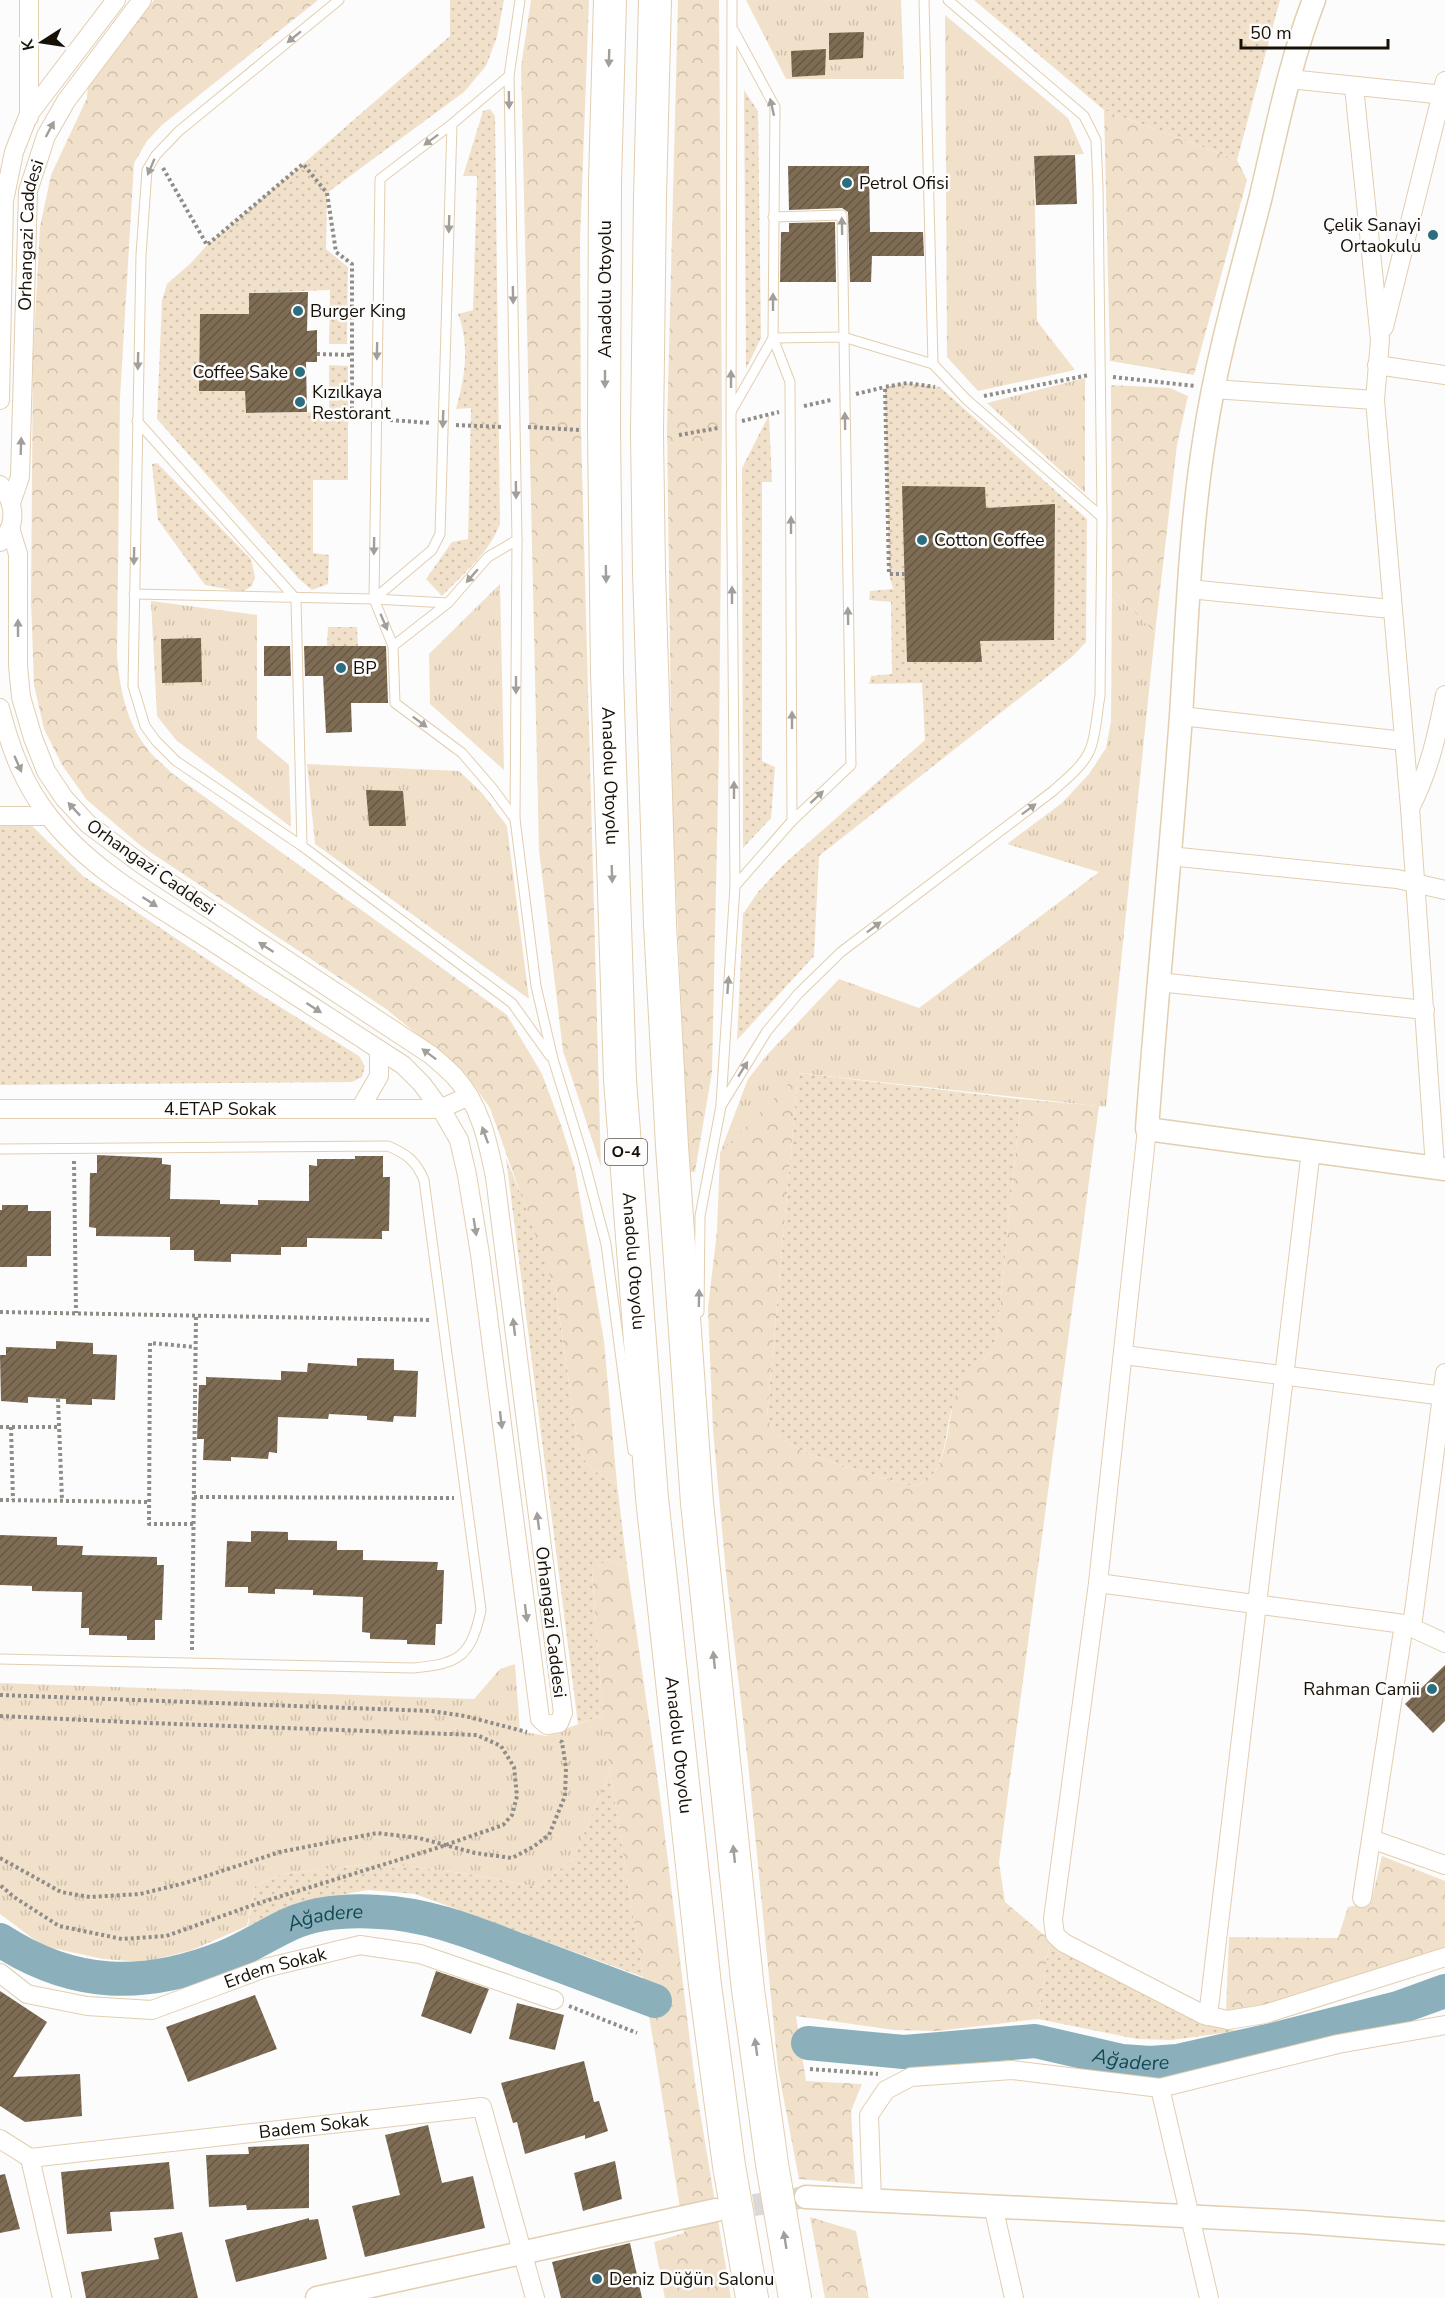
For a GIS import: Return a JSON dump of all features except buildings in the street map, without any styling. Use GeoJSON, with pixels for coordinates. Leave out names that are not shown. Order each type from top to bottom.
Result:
{"type":"FeatureCollection","features":[{"type":"Feature","properties":{"kind":"highway","name":"Anadolu Otoyolu"},"geometry":{"type":"LineString","coordinates":[[610,0],[605,182],[604,443],[607,673],[620,1080],[652,1498],[705,1985],[727,2155],[752,2298]]}},
{"type":"Feature","properties":{"kind":"highway","name":"O-4"},"geometry":{"type":"LineString","coordinates":[[655,0],[647,433],[648,571],[660,924],[671,1134],[697,1503],[748,1990],[772,2164],[795,2298]]}},
{"type":"Feature","properties":{"kind":"street"},"geometry":{"type":"LineString","coordinates":[[28,191],[29,0]]}},
{"type":"Feature","properties":{"kind":"street","name":"Orhangazi Caddesi"},"geometry":{"type":"LineString","coordinates":[[0,400],[4,201],[14,152],[29,114],[116,0]]}},
{"type":"Feature","properties":{"kind":"street","name":"Orhangazi Caddesi"},"geometry":{"type":"LineString","coordinates":[[0,708],[10,745],[26,782],[48,816],[78,849],[124,885],[403,1065],[416,1077],[440,1108],[459,1140],[480,1254],[540,1719],[547,1725],[559,1723],[563,1713],[495,1177],[488,1140],[469,1096],[456,1078],[431,1055],[144,866],[88,825],[64,798],[46,771],[21,697],[18,666],[18,554],[5,535],[13,515],[11,503],[20,477],[28,191],[46,136],[66,101],[142,0]]}},
{"type":"Feature","properties":{"kind":"street"},"geometry":{"type":"LineString","coordinates":[[1303,0],[1304,23]]}},
{"type":"Feature","properties":{"kind":"street"},"geometry":{"type":"LineString","coordinates":[[1314,0],[1304,23],[1289,80],[1213,389],[1199,476],[1147,1129],[1098,1583],[1053,1919],[1055,1935],[1064,1943],[1208,2016],[1228,2019],[1265,2014],[1445,1958]]}},
{"type":"Feature","properties":{"kind":"street"},"geometry":{"type":"LineString","coordinates":[[1147,1129],[1440,1168],[1375,400],[1380,340],[1444,90],[1354,87],[1289,80]]}},
{"type":"Feature","properties":{"kind":"street"},"geometry":{"type":"LineString","coordinates":[[1354,87],[1380,340]]}},
{"type":"Feature","properties":{"kind":"street"},"geometry":{"type":"LineString","coordinates":[[1377,365],[1445,375]]}},
{"type":"Feature","properties":{"kind":"street"},"geometry":{"type":"LineString","coordinates":[[1213,389],[1375,400]]}},
{"type":"Feature","properties":{"kind":"street"},"geometry":{"type":"LineString","coordinates":[[0,485],[7,492],[11,503]]}},
{"type":"Feature","properties":{"kind":"street"},"geometry":{"type":"LineString","coordinates":[[1189,589],[1391,609]]}},
{"type":"Feature","properties":{"kind":"street"},"geometry":{"type":"LineString","coordinates":[[1410,808],[1439,757],[1445,695]]}},
{"type":"Feature","properties":{"kind":"street"},"geometry":{"type":"LineString","coordinates":[[1181,716],[1404,741]]}},
{"type":"Feature","properties":{"kind":"street"},"geometry":{"type":"LineString","coordinates":[[0,816],[48,816]]}},
{"type":"Feature","properties":{"kind":"street"},"geometry":{"type":"LineString","coordinates":[[1169,856],[1397,879],[1445,890]]}},
{"type":"Feature","properties":{"kind":"street"},"geometry":{"type":"LineString","coordinates":[[1158,982],[1425,1010]]}},
{"type":"Feature","properties":{"kind":"street"},"geometry":{"type":"LineString","coordinates":[[360,1108],[379,1076],[379,1050]]}},
{"type":"Feature","properties":{"kind":"street"},"geometry":{"type":"LineString","coordinates":[[440,1108],[469,1096]]}},
{"type":"Feature","properties":{"kind":"street","name":"4.ETAP Sokak"},"geometry":{"type":"LineString","coordinates":[[0,1109],[440,1108]]}},
{"type":"Feature","properties":{"kind":"street"},"geometry":{"type":"LineString","coordinates":[[1208,2016],[1259,1605],[1311,1150]]}},
{"type":"Feature","properties":{"kind":"street"},"geometry":{"type":"LineString","coordinates":[[1124,1355],[1444,1396]]}},
{"type":"Feature","properties":{"kind":"street"},"geometry":{"type":"LineString","coordinates":[[1362,1898],[1408,1626],[1444,1396],[1445,1373]]}},
{"type":"Feature","properties":{"kind":"street"},"geometry":{"type":"LineString","coordinates":[[1098,1583],[1408,1626],[1445,1643]]}},
{"type":"Feature","properties":{"kind":"street"},"geometry":{"type":"LineString","coordinates":[[1371,1839],[1445,1865]]}},
{"type":"Feature","properties":{"kind":"street","name":"Erdem Sokak"},"geometry":{"type":"LineString","coordinates":[[0,1973],[27,1994],[87,2006],[152,2010],[265,1968],[360,1945],[420,1954],[554,2000]]}},
{"type":"Feature","properties":{"kind":"street"},"geometry":{"type":"LineString","coordinates":[[872,2201],[869,2115],[886,2090],[911,2077],[1012,2070],[1160,2088],[1338,2044],[1445,2025]]}},
{"type":"Feature","properties":{"kind":"street"},"geometry":{"type":"LineString","coordinates":[[1160,2088],[1209,2298]]}},
{"type":"Feature","properties":{"kind":"street","name":"Badem Sokak"},"geometry":{"type":"LineString","coordinates":[[30,2158],[482,2107],[523,2252]]}},
{"type":"Feature","properties":{"kind":"street"},"geometry":{"type":"LineString","coordinates":[[0,2139],[30,2158],[62,2298]]}},
{"type":"Feature","properties":{"kind":"street"},"geometry":{"type":"LineString","coordinates":[[806,2197],[1189,2216],[1445,2233]]}},
{"type":"Feature","properties":{"kind":"street"},"geometry":{"type":"LineString","coordinates":[[993,2206],[1014,2298]]}},
{"type":"Feature","properties":{"kind":"street"},"geometry":{"type":"LineString","coordinates":[[317,2298],[377,2291],[523,2252],[716,2210]]}},
{"type":"Feature","properties":{"kind":"street"},"geometry":{"type":"LineString","coordinates":[[523,2252],[535,2298]]}},
{"type":"Feature","properties":{"kind":"lane"},"geometry":{"type":"LineString","coordinates":[[339,0],[179,131],[156,155],[147,170],[136,421],[133,686],[145,726],[176,761],[302,846],[512,1003],[553,1059]]}},
{"type":"Feature","properties":{"kind":"lane"},"geometry":{"type":"LineString","coordinates":[[520,0],[509,76],[517,540],[515,819],[536,986],[553,1059],[582,1153],[606,1244],[634,1457]]}},
{"type":"Feature","properties":{"kind":"lane"},"geometry":{"type":"LineString","coordinates":[[699,1324],[700,1216],[721,1106],[735,886],[731,412],[732,0]]}},
{"type":"Feature","properties":{"kind":"lane"},"geometry":{"type":"LineString","coordinates":[[924,0],[933,364]]}},
{"type":"Feature","properties":{"kind":"lane"},"geometry":{"type":"LineString","coordinates":[[721,1106],[767,1031],[798,994],[841,952],[1053,791],[1079,767],[1090,751],[1100,696],[1102,517],[1096,140],[1084,116],[948,0]]}},
{"type":"Feature","properties":{"kind":"lane"},"geometry":{"type":"LineString","coordinates":[[733,28],[775,107],[773,338],[790,382],[792,821]]}},
{"type":"Feature","properties":{"kind":"lane"},"geometry":{"type":"LineString","coordinates":[[509,76],[452,124],[380,179],[374,599],[393,646],[395,703],[462,753],[515,819]]}},
{"type":"Feature","properties":{"kind":"lane"},"geometry":{"type":"LineString","coordinates":[[374,599],[432,550],[440,534],[452,124]]}},
{"type":"Feature","properties":{"kind":"lane"},"geometry":{"type":"LineString","coordinates":[[735,886],[792,821],[851,765],[842,215],[773,217]]}},
{"type":"Feature","properties":{"kind":"lane"},"geometry":{"type":"LineString","coordinates":[[773,338],[843,337],[933,364],[967,400],[1102,517]]}},
{"type":"Feature","properties":{"kind":"lane"},"geometry":{"type":"LineString","coordinates":[[731,412],[773,338]]}},
{"type":"Feature","properties":{"kind":"lane"},"geometry":{"type":"LineString","coordinates":[[136,421],[296,598],[302,846]]}},
{"type":"Feature","properties":{"kind":"lane"},"geometry":{"type":"LineString","coordinates":[[393,646],[448,603],[488,557],[517,540]]}},
{"type":"Feature","properties":{"kind":"lane"},"geometry":{"type":"LineString","coordinates":[[134,594],[374,599],[448,603]]}},
{"type":"Feature","properties":{"kind":"lane"},"geometry":{"type":"LineString","coordinates":[[0,1149],[388,1146],[405,1153],[417,1164],[424,1180],[481,1610],[476,1632],[468,1648],[453,1661],[434,1666],[413,1668],[0,1659]]}},
{"type":"Feature","properties":{"kind":"lane"},"geometry":{"type":"LineString","coordinates":[[697,1503],[698,1372]]}},
{"type":"Feature","properties":{"kind":"lane"},"geometry":{"type":"LineString","coordinates":[[646,1538],[688,1829]]}},
{"type":"Feature","properties":{"kind":"path"},"geometry":{"type":"LineString","coordinates":[[156,155],[207,245],[303,164],[327,193],[336,252],[352,264],[352,412],[376,419],[581,430]]}},
{"type":"Feature","properties":{"kind":"path"},"geometry":{"type":"LineString","coordinates":[[317,354],[352,355]]}},
{"type":"Feature","properties":{"kind":"path"},"geometry":{"type":"LineString","coordinates":[[74,1148],[76,1313]]}},
{"type":"Feature","properties":{"kind":"path"},"geometry":{"type":"LineString","coordinates":[[0,1312],[443,1320]]}},
{"type":"Feature","properties":{"kind":"path"},"geometry":{"type":"LineString","coordinates":[[192,1663],[196,1315]]}},
{"type":"Feature","properties":{"kind":"path"},"geometry":{"type":"LineString","coordinates":[[194,1524],[149,1524],[150,1343],[195,1347]]}},
{"type":"Feature","properties":{"kind":"path"},"geometry":{"type":"LineString","coordinates":[[58,1399],[62,1500]]}},
{"type":"Feature","properties":{"kind":"path"},"geometry":{"type":"LineString","coordinates":[[0,1427],[59,1427]]}},
{"type":"Feature","properties":{"kind":"path"},"geometry":{"type":"LineString","coordinates":[[11,1427],[13,1500]]}},
{"type":"Feature","properties":{"kind":"path"},"geometry":{"type":"LineString","coordinates":[[194,1497],[467,1498]]}},
{"type":"Feature","properties":{"kind":"path"},"geometry":{"type":"LineString","coordinates":[[0,1500],[149,1502]]}},
{"type":"Feature","properties":{"kind":"path"},"geometry":{"type":"LineString","coordinates":[[0,1695],[431,1711],[465,1716],[529,1733]]}},
{"type":"Feature","properties":{"kind":"path"},"geometry":{"type":"LineString","coordinates":[[0,1716],[149,1724],[477,1735],[501,1746],[514,1767],[517,1796],[512,1815],[503,1825],[166,1936],[122,1939],[59,1926],[14,1897],[0,1885]]}},
{"type":"Feature","properties":{"kind":"path"},"geometry":{"type":"LineString","coordinates":[[0,1858],[61,1892],[90,1897],[140,1894],[280,1852],[377,1833],[419,1838],[475,1853],[512,1857],[533,1847],[549,1835],[565,1796],[566,1768],[562,1743],[556,1738]]}},
{"type":"Feature","properties":{"kind":"path"},"geometry":{"type":"LineString","coordinates":[[554,2000],[637,2033]]}},
{"type":"Feature","properties":{"kind":"path"},"geometry":{"type":"LineString","coordinates":[[810,2069],[911,2077]]}},
{"type":"Feature","properties":{"kind":"green space"},"geometry":{"type":"Polygon","coordinates":[[[154,0],[318,0],[162,125],[147,141],[134,163],[120,398],[117,657],[125,704],[139,737],[155,758],[173,774],[507,1015],[542,1074],[575,1169],[604,1341],[617,1484],[591,1469],[579,1452],[556,1293],[490,1108],[466,1074],[386,1009],[141,846],[87,800],[62,765],[44,729],[34,685],[31,600],[33,355],[40,227],[51,175],[87,98],[89,70],[139,20],[154,0]]]}},
{"type":"Feature","properties":{"kind":"green space"},"geometry":{"type":"Polygon","coordinates":[[[450,0],[504,0],[497,37],[486,66],[464,92],[327,193],[326,249],[348,267],[347,344],[329,344],[330,290],[249,293],[249,314],[200,315],[199,390],[245,391],[247,413],[329,412],[329,365],[348,366],[348,480],[313,480],[313,553],[329,555],[328,584],[312,590],[300,580],[157,419],[162,300],[167,284],[207,245],[450,36],[450,0]]]}},
{"type":"Feature","properties":{"kind":"green space"},"geometry":{"type":"Polygon","coordinates":[[[531,0],[589,0],[580,241],[581,430],[601,1167],[563,1051],[539,850],[521,67],[531,0]]]}},
{"type":"Feature","properties":{"kind":"green space"},"geometry":{"type":"Polygon","coordinates":[[[678,0],[719,0],[722,427],[719,751],[712,1072],[695,1172],[689,1172],[672,805],[667,428],[678,0]]]}},
{"type":"Feature","properties":{"kind":"green space"},"geometry":{"type":"Polygon","coordinates":[[[746,0],[901,0],[904,79],[786,79],[746,0]]]}},
{"type":"Feature","properties":{"kind":"green space"},"geometry":{"type":"Polygon","coordinates":[[[974,0],[1280,0],[1237,160],[1104,110],[974,0]]]}},
{"type":"Feature","properties":{"kind":"green space"},"geometry":{"type":"Polygon","coordinates":[[[945,15],[1068,118],[1084,154],[1034,157],[1037,321],[1075,370],[978,391],[947,357],[945,15]]]}},
{"type":"Feature","properties":{"kind":"green space"},"geometry":{"type":"Polygon","coordinates":[[[744,90],[758,111],[761,338],[746,369],[744,90]]]}},
{"type":"Feature","properties":{"kind":"green space"},"geometry":{"type":"Polygon","coordinates":[[[490,109],[495,116],[500,524],[483,553],[442,596],[426,579],[452,542],[468,539],[471,408],[456,409],[465,362],[464,338],[458,314],[473,310],[477,176],[463,176],[483,111],[490,109]]]}},
{"type":"Feature","properties":{"kind":"green space"},"geometry":{"type":"Polygon","coordinates":[[[1104,110],[1237,160],[1247,180],[1194,375],[1110,361],[1104,110]]]}},
{"type":"Feature","properties":{"kind":"green space"},"geometry":{"type":"Polygon","coordinates":[[[1085,378],[1085,493],[987,403],[1085,378]]]}},
{"type":"Feature","properties":{"kind":"green space"},"geometry":{"type":"Polygon","coordinates":[[[904,383],[940,387],[1087,519],[1086,642],[1073,656],[819,856],[814,956],[737,1040],[743,914],[758,892],[783,865],[925,740],[922,683],[869,684],[871,676],[892,674],[891,602],[869,600],[870,591],[893,589],[889,574],[885,387],[904,383]]]}},
{"type":"Feature","properties":{"kind":"green space"},"geometry":{"type":"Polygon","coordinates":[[[1111,385],[1170,388],[1188,396],[1177,445],[1155,633],[1112,590],[1111,385]]]}},
{"type":"Feature","properties":{"kind":"green space"},"geometry":{"type":"Polygon","coordinates":[[[769,415],[772,482],[762,482],[762,761],[775,767],[771,818],[743,848],[742,468],[769,415]]]}},
{"type":"Feature","properties":{"kind":"green space"},"geometry":{"type":"Polygon","coordinates":[[[157,463],[251,559],[255,577],[252,586],[242,592],[205,585],[158,520],[152,464],[157,463]]]}},
{"type":"Feature","properties":{"kind":"green space"},"geometry":{"type":"Polygon","coordinates":[[[500,584],[504,770],[430,704],[429,654],[500,584]]]}},
{"type":"Feature","properties":{"kind":"green space"},"geometry":{"type":"Polygon","coordinates":[[[1112,590],[1155,633],[1106,1107],[799,1073],[720,1153],[748,1079],[767,1055],[839,979],[919,1008],[1099,872],[1007,844],[1062,803],[1089,774],[1106,748],[1111,721],[1112,590]]]}},
{"type":"Feature","properties":{"kind":"green space"},"geometry":{"type":"Polygon","coordinates":[[[151,601],[257,615],[257,738],[289,765],[291,827],[176,740],[157,716],[151,601]]]}},
{"type":"Feature","properties":{"kind":"green space"},"geometry":{"type":"Polygon","coordinates":[[[328,627],[357,627],[358,646],[327,646],[328,627]]]}},
{"type":"Feature","properties":{"kind":"green space"},"geometry":{"type":"Polygon","coordinates":[[[307,764],[459,771],[482,793],[507,826],[529,999],[315,844],[307,764]]]}},
{"type":"Feature","properties":{"kind":"green space"},"geometry":{"type":"Polygon","coordinates":[[[29,823],[83,876],[256,992],[359,1056],[365,1066],[362,1077],[352,1082],[0,1085],[0,825],[29,823]]]}},
{"type":"Feature","properties":{"kind":"green space"},"geometry":{"type":"Polygon","coordinates":[[[798,1073],[1021,1099],[997,1337],[990,1352],[965,1383],[955,1402],[939,1465],[933,1475],[924,1482],[912,1486],[839,1465],[802,1450],[775,1433],[767,1416],[798,1073]]]}},
{"type":"Feature","properties":{"kind":"green space"},"geometry":{"type":"Polygon","coordinates":[[[798,1073],[767,1416],[775,1433],[802,1450],[839,1465],[912,1486],[925,1481],[935,1472],[945,1446],[954,1400],[959,1388],[968,1375],[989,1354],[997,1337],[1021,1099],[1099,1106],[999,1862],[1005,1902],[1050,1940],[1038,2019],[937,2031],[894,2030],[796,2016],[806,2081],[862,2084],[851,2111],[855,2184],[799,2179],[778,2069],[713,1430],[708,1308],[717,1231],[720,1153],[798,1073]]]}},
{"type":"Feature","properties":{"kind":"green space"},"geometry":{"type":"Polygon","coordinates":[[[506,1158],[533,1225],[556,1293],[579,1452],[591,1469],[617,1484],[627,1566],[608,1559],[592,1572],[603,1715],[578,1724],[506,1158]]]}},
{"type":"Feature","properties":{"kind":"green space"},"geometry":{"type":"Polygon","coordinates":[[[608,1559],[627,1566],[660,1796],[695,2082],[731,2298],[665,2298],[654,2242],[684,2233],[605,1741],[592,1572],[608,1559]]]}},
{"type":"Feature","properties":{"kind":"green space"},"geometry":{"type":"Polygon","coordinates":[[[515,1664],[520,1731],[546,1736],[603,1715],[610,1772],[573,1859],[537,1887],[469,1874],[378,1863],[282,1874],[255,1886],[247,1926],[192,1950],[145,1962],[103,1959],[43,1946],[0,1914],[0,1683],[474,1699],[500,1669],[515,1664]]]}},
{"type":"Feature","properties":{"kind":"green space"},"geometry":{"type":"Polygon","coordinates":[[[610,1772],[643,1977],[415,1894],[368,1890],[299,1902],[248,1926],[255,1886],[282,1874],[378,1863],[469,1874],[537,1887],[573,1859],[610,1772]]]}},
{"type":"Feature","properties":{"kind":"green space"},"geometry":{"type":"Polygon","coordinates":[[[1382,1856],[1445,1881],[1445,1948],[1259,2007],[1226,2011],[1229,1937],[1338,1938],[1348,1907],[1371,1902],[1382,1856]]]}},
{"type":"Feature","properties":{"kind":"green space"},"geometry":{"type":"Polygon","coordinates":[[[1050,1940],[1204,2024],[1239,2031],[1171,2040],[1137,2039],[1038,2019],[1050,1940]]]}},
{"type":"Feature","properties":{"kind":"green space"},"geometry":{"type":"Polygon","coordinates":[[[810,2217],[856,2231],[869,2298],[825,2298],[810,2217]]]}},
{"type":"Feature","properties":{"kind":"waterway","name":"Ağadere"},"geometry":{"type":"LineString","coordinates":[[0,1940],[28,1956],[82,1975],[138,1978],[166,1975],[225,1957],[300,1920],[322,1914],[368,1911],[433,1920],[655,2001]]}},
{"type":"Feature","properties":{"kind":"waterway","name":"Ağadere"},"geometry":{"type":"LineString","coordinates":[[808,2043],[904,2052],[1035,2041],[1122,2061],[1150,2063],[1177,2061],[1398,2008],[1445,1991]]}},
{"type":"Feature","properties":{"kind":"tunnel"},"geometry":{"type":"LineString","coordinates":[[721,2210],[806,2197]]}},
{"type":"Feature","properties":{"kind":"place","name":"Petrol Ofisi"},"geometry":{"type":"Point","coordinates":[847,183]}},
{"type":"Feature","properties":{"kind":"place","name":"Çelik Sanayi Ortaokulu"},"geometry":{"type":"Point","coordinates":[1433,235]}},
{"type":"Feature","properties":{"kind":"place","name":"Burger King"},"geometry":{"type":"Point","coordinates":[298,311]}},
{"type":"Feature","properties":{"kind":"place","name":"Coffee Sake"},"geometry":{"type":"Point","coordinates":[300,372]}},
{"type":"Feature","properties":{"kind":"place","name":"Kızılkaya Restorant"},"geometry":{"type":"Point","coordinates":[300,402]}},
{"type":"Feature","properties":{"kind":"place","name":"Cotton Coffee"},"geometry":{"type":"Point","coordinates":[922,540]}},
{"type":"Feature","properties":{"kind":"place","name":"BP"},"geometry":{"type":"Point","coordinates":[341,668]}},
{"type":"Feature","properties":{"kind":"place","name":"Rahman Camii"},"geometry":{"type":"Point","coordinates":[1432,1689]}},
{"type":"Feature","properties":{"kind":"place","name":"Deniz Düğün Salonu"},"geometry":{"type":"Point","coordinates":[597,2279]}}]}
